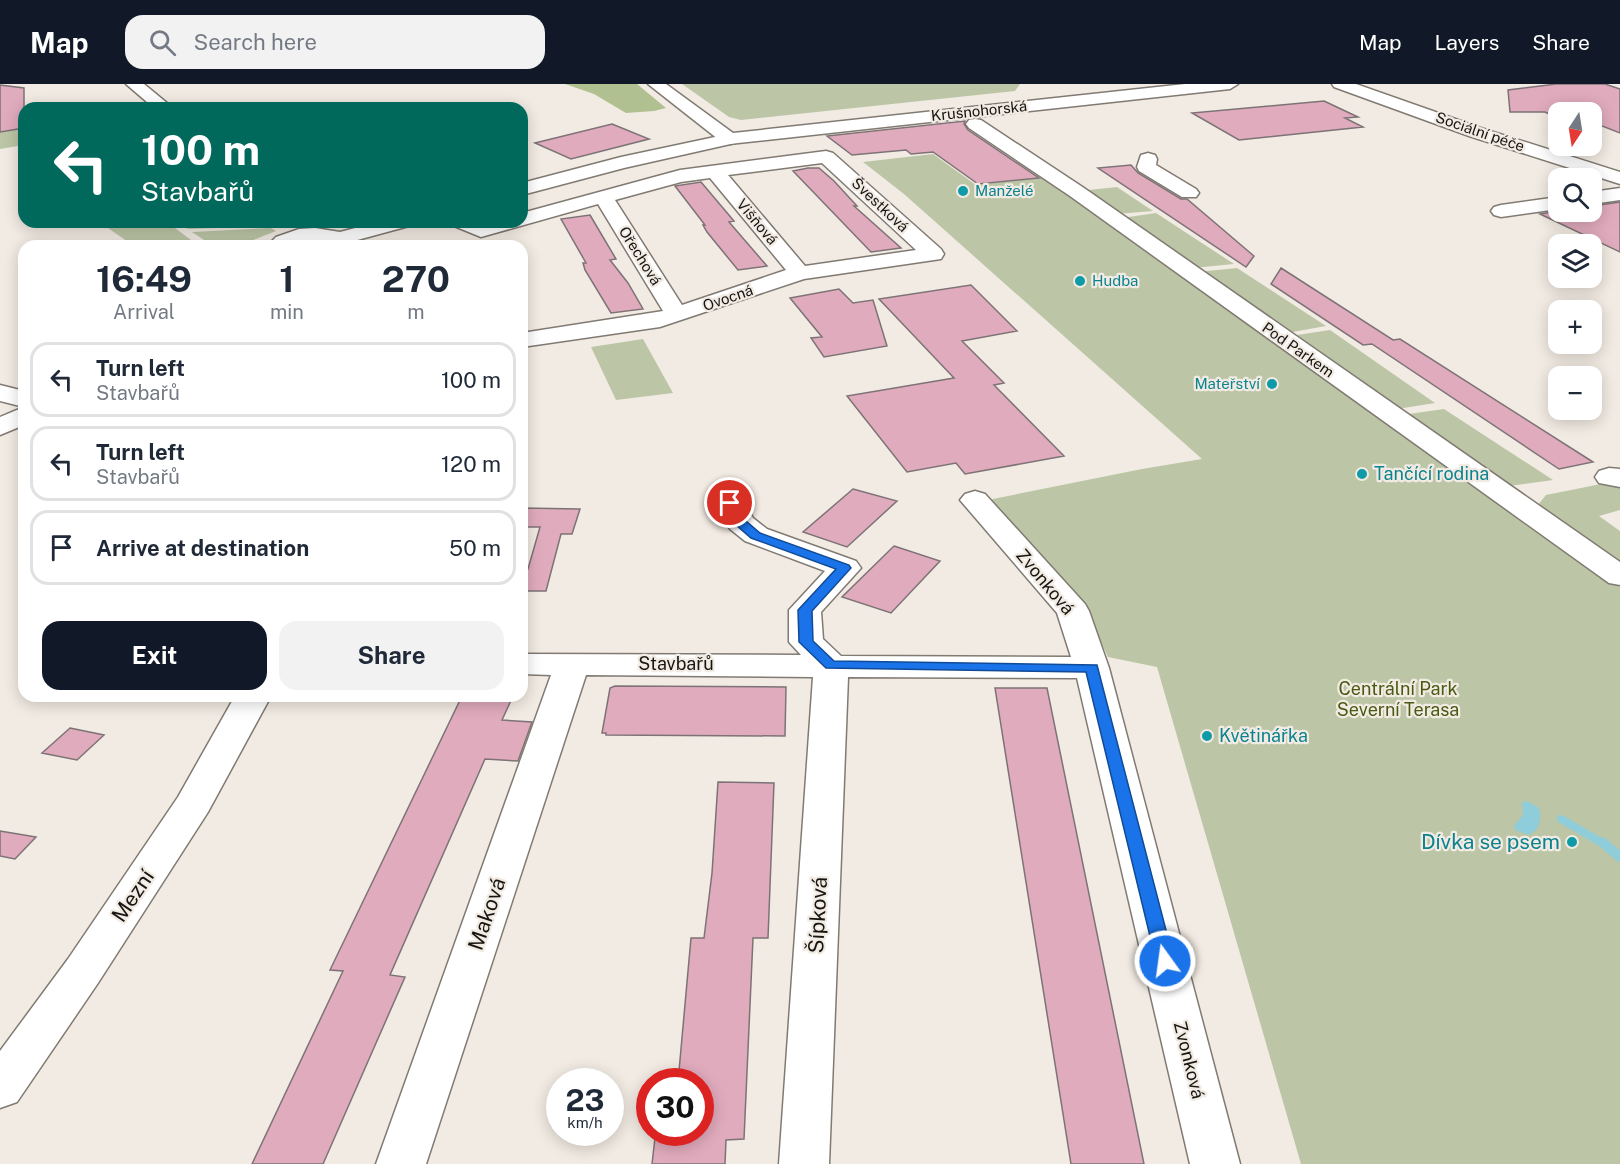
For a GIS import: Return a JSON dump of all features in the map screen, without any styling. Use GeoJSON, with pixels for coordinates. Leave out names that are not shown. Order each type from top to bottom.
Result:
{"type":"FeatureCollection","features":[{"type":"Feature","properties":{"kind":"street"},"geometry":{"type":"LineString","coordinates":[[134,84],[156,102]]}},
{"type":"Feature","properties":{"kind":"street"},"geometry":{"type":"LineString","coordinates":[[656,84],[729,139]]}},
{"type":"Feature","properties":{"kind":"street","name":"Krušnohorská"},"geometry":{"type":"LineString","coordinates":[[528,188],[773,128],[1163,84]]}},
{"type":"Feature","properties":{"kind":"street","name":"Krušnohorská"},"geometry":{"type":"LineString","coordinates":[[729,139],[1230,84]]}},
{"type":"Feature","properties":{"kind":"street","name":"Sociální péče"},"geometry":{"type":"LineString","coordinates":[[1340,84],[1475,132],[1620,178]]}},
{"type":"Feature","properties":{"kind":"street","name":"Sociální péče"},"geometry":{"type":"LineString","coordinates":[[1364,84],[1620,169]]}},
{"type":"Feature","properties":{"kind":"street","name":"Pod Parkem"},"geometry":{"type":"LineString","coordinates":[[975,124],[1077,192],[1620,576]]}},
{"type":"Feature","properties":{"kind":"street","name":"Švestková"},"geometry":{"type":"LineString","coordinates":[[715,172],[826,157],[933,254]]}},
{"type":"Feature","properties":{"kind":"street"},"geometry":{"type":"LineString","coordinates":[[1148,159],[1146,167],[1189,194]]}},
{"type":"Feature","properties":{"kind":"street"},"geometry":{"type":"LineString","coordinates":[[528,217],[659,180],[715,172]]}},
{"type":"Feature","properties":{"kind":"street","name":"Višňová"},"geometry":{"type":"LineString","coordinates":[[715,172],[800,273]]}},
{"type":"Feature","properties":{"kind":"street"},"geometry":{"type":"LineString","coordinates":[[1602,197],[1620,194]]}},
{"type":"Feature","properties":{"kind":"street","name":"Ořechová"},"geometry":{"type":"LineString","coordinates":[[603,196],[677,315]]}},
{"type":"Feature","properties":{"kind":"street"},"geometry":{"type":"LineString","coordinates":[[1501,211],[1548,204]]}},
{"type":"Feature","properties":{"kind":"street"},"geometry":{"type":"LineString","coordinates":[[285,240],[300,228],[335,240]]}},
{"type":"Feature","properties":{"kind":"street"},"geometry":{"type":"LineString","coordinates":[[345,240],[383,228]]}},
{"type":"Feature","properties":{"kind":"street"},"geometry":{"type":"LineString","coordinates":[[470,228],[484,238],[502,228]]}},
{"type":"Feature","properties":{"kind":"street","name":"Ovocná"},"geometry":{"type":"LineString","coordinates":[[528,339],[660,320],[800,273],[933,254]]}},
{"type":"Feature","properties":{"kind":"street"},"geometry":{"type":"LineString","coordinates":[[0,393],[18,398]]}},
{"type":"Feature","properties":{"kind":"street"},"geometry":{"type":"LineString","coordinates":[[0,428],[18,418]]}},
{"type":"Feature","properties":{"kind":"street","name":"Zvonková"},"geometry":{"type":"LineString","coordinates":[[975,500],[1072,611],[1092,668],[1215,1164]]}},
{"type":"Feature","properties":{"kind":"street"},"geometry":{"type":"LineString","coordinates":[[730,503],[741,523],[756,535],[845,568],[805,610],[806,642],[831,665]]}},
{"type":"Feature","properties":{"kind":"street","name":"Stavbařů"},"geometry":{"type":"LineString","coordinates":[[528,664],[1092,668]]}},
{"type":"Feature","properties":{"kind":"street","name":"Maková"},"geometry":{"type":"LineString","coordinates":[[401,1164],[572,664]]}},
{"type":"Feature","properties":{"kind":"street","name":"Šípková"},"geometry":{"type":"LineString","coordinates":[[804,1164],[831,665]]}},
{"type":"Feature","properties":{"kind":"street","name":"Mezní"},"geometry":{"type":"LineString","coordinates":[[0,1088],[83,971],[194,803],[250,702]]}},
{"type":"Feature","properties":{"kind":"green space"},"geometry":{"type":"Polygon","coordinates":[[[565,84],[637,84],[666,108],[626,113],[594,94],[565,84]]]}},
{"type":"Feature","properties":{"kind":"green space"},"geometry":{"type":"Polygon","coordinates":[[[682,84],[1020,84],[1015,91],[741,120],[729,117],[682,84]]]}},
{"type":"Feature","properties":{"kind":"green space"},"geometry":{"type":"Polygon","coordinates":[[[18,129],[18,146],[0,149],[0,132],[18,129]]]}},
{"type":"Feature","properties":{"kind":"green space","name":"Centrální Park Severní Terasa"},"geometry":{"type":"Polygon","coordinates":[[[933,154],[976,185],[1047,177],[1620,585],[1620,1164],[1301,1164],[1157,667],[1108,657],[1094,627],[988,500],[1202,459],[904,194],[863,162],[933,154]]]}},
{"type":"Feature","properties":{"kind":"green space"},"geometry":{"type":"Polygon","coordinates":[[[1117,187],[1153,211],[1116,214],[1086,193],[1089,190],[1117,187]]]}},
{"type":"Feature","properties":{"kind":"green space"},"geometry":{"type":"Polygon","coordinates":[[[1156,213],[1234,264],[1193,268],[1122,218],[1156,213]]]}},
{"type":"Feature","properties":{"kind":"green space"},"geometry":{"type":"Polygon","coordinates":[[[108,228],[175,228],[191,240],[125,240],[108,228]]]}},
{"type":"Feature","properties":{"kind":"green space"},"geometry":{"type":"Polygon","coordinates":[[[271,228],[276,231],[253,240],[204,240],[192,232],[271,228]]]}},
{"type":"Feature","properties":{"kind":"green space"},"geometry":{"type":"Polygon","coordinates":[[[1237,268],[1326,326],[1287,333],[1197,272],[1237,268]]]}},
{"type":"Feature","properties":{"kind":"green space"},"geometry":{"type":"Polygon","coordinates":[[[1330,330],[1435,403],[1397,409],[1297,335],[1330,330]]]}},
{"type":"Feature","properties":{"kind":"green space"},"geometry":{"type":"Polygon","coordinates":[[[643,339],[673,393],[616,400],[591,347],[643,339]]]}},
{"type":"Feature","properties":{"kind":"green space"},"geometry":{"type":"Polygon","coordinates":[[[1444,409],[1553,480],[1509,486],[1409,414],[1444,409]]]}},
{"type":"Feature","properties":{"kind":"green space"},"geometry":{"type":"Polygon","coordinates":[[[1611,482],[1620,488],[1620,510],[1599,516],[1620,531],[1620,568],[1544,514],[1538,505],[1546,495],[1611,482]]]}},
{"type":"Feature","properties":{"kind":"water"},"geometry":{"type":"Polygon","coordinates":[[[1527,801],[1539,808],[1540,816],[1538,827],[1529,835],[1515,830],[1514,826],[1523,815],[1522,802],[1527,801]]]}},
{"type":"Feature","properties":{"kind":"building"},"geometry":{"type":"Polygon","coordinates":[[[1556,84],[1605,84],[1620,89],[1620,133],[1602,126],[1602,102],[1548,102],[1548,113],[1510,112],[1508,90],[1556,84]]]}},
{"type":"Feature","properties":{"kind":"building"},"geometry":{"type":"Polygon","coordinates":[[[0,85],[24,88],[24,102],[18,102],[18,129],[0,132],[0,85]]]}},
{"type":"Feature","properties":{"kind":"building"},"geometry":{"type":"Polygon","coordinates":[[[1324,101],[1358,117],[1345,118],[1363,127],[1239,140],[1192,113],[1324,101]]]}},
{"type":"Feature","properties":{"kind":"building"},"geometry":{"type":"Polygon","coordinates":[[[965,121],[964,124],[968,130],[1039,178],[978,184],[933,152],[911,154],[906,150],[852,155],[827,136],[965,121]]]}},
{"type":"Feature","properties":{"kind":"building"},"geometry":{"type":"Polygon","coordinates":[[[612,124],[649,139],[571,159],[535,143],[612,124]]]}},
{"type":"Feature","properties":{"kind":"building"},"geometry":{"type":"Polygon","coordinates":[[[1131,165],[1138,173],[1181,199],[1187,199],[1254,256],[1246,267],[1098,168],[1131,165]]]}},
{"type":"Feature","properties":{"kind":"building"},"geometry":{"type":"Polygon","coordinates":[[[819,168],[857,206],[854,206],[901,248],[871,252],[793,171],[819,168]]]}},
{"type":"Feature","properties":{"kind":"building"},"geometry":{"type":"Polygon","coordinates":[[[701,182],[734,221],[729,222],[767,266],[738,270],[707,232],[703,225],[705,225],[675,186],[701,182]]]}},
{"type":"Feature","properties":{"kind":"building"},"geometry":{"type":"Polygon","coordinates":[[[1620,202],[1620,252],[1602,243],[1602,234],[1582,234],[1557,222],[1602,222],[1602,205],[1620,202]]]}},
{"type":"Feature","properties":{"kind":"building"},"geometry":{"type":"Polygon","coordinates":[[[590,215],[616,259],[610,260],[628,283],[643,309],[611,313],[585,270],[583,263],[586,263],[561,219],[590,215]]]}},
{"type":"Feature","properties":{"kind":"building"},"geometry":{"type":"Polygon","coordinates":[[[1281,268],[1393,340],[1400,339],[1593,462],[1559,469],[1372,344],[1363,345],[1271,284],[1281,268]]]}},
{"type":"Feature","properties":{"kind":"building"},"geometry":{"type":"Polygon","coordinates":[[[971,285],[1017,331],[962,341],[1004,383],[994,385],[1064,456],[965,474],[956,463],[907,472],[847,396],[954,378],[879,299],[971,285]]]}},
{"type":"Feature","properties":{"kind":"building"},"geometry":{"type":"Polygon","coordinates":[[[839,289],[853,303],[873,300],[887,346],[824,357],[811,338],[822,337],[790,298],[839,289]]]}},
{"type":"Feature","properties":{"kind":"building"},"geometry":{"type":"Polygon","coordinates":[[[853,489],[897,501],[847,547],[803,532],[853,489]]]}},
{"type":"Feature","properties":{"kind":"building"},"geometry":{"type":"Polygon","coordinates":[[[528,508],[580,509],[572,534],[561,534],[546,591],[528,591],[528,569],[540,527],[528,527],[528,508]]]}},
{"type":"Feature","properties":{"kind":"building"},"geometry":{"type":"Polygon","coordinates":[[[894,546],[940,561],[891,613],[842,597],[894,546]]]}},
{"type":"Feature","properties":{"kind":"building"},"geometry":{"type":"Polygon","coordinates":[[[615,686],[786,687],[785,736],[606,735],[602,733],[610,688],[615,686]]]}},
{"type":"Feature","properties":{"kind":"building"},"geometry":{"type":"Polygon","coordinates":[[[995,688],[1047,688],[1144,1164],[1071,1164],[995,688]]]}},
{"type":"Feature","properties":{"kind":"building"},"geometry":{"type":"Polygon","coordinates":[[[459,702],[510,702],[502,720],[532,722],[518,761],[485,759],[390,975],[405,977],[323,1164],[252,1164],[343,971],[330,970],[459,702]]]}},
{"type":"Feature","properties":{"kind":"building"},"geometry":{"type":"Polygon","coordinates":[[[70,728],[104,735],[77,760],[42,753],[70,728]]]}},
{"type":"Feature","properties":{"kind":"building"},"geometry":{"type":"Polygon","coordinates":[[[718,782],[774,783],[768,938],[753,938],[744,1139],[726,1140],[725,1164],[652,1164],[654,1146],[714,1146],[714,1068],[679,1068],[691,938],[704,938],[712,873],[718,782]]]}},
{"type":"Feature","properties":{"kind":"building"},"geometry":{"type":"Polygon","coordinates":[[[0,831],[36,837],[15,859],[0,856],[0,831]]]}},
{"type":"Feature","properties":{"kind":"waterway"},"geometry":{"type":"LineString","coordinates":[[1561,819],[1604,844]]}},
{"type":"Feature","properties":{"kind":"waterway"},"geometry":{"type":"LineString","coordinates":[[1602,842],[1620,857]]}},
{"type":"Feature","properties":{"kind":"place","name":"Manželé"},"geometry":{"type":"Point","coordinates":[963,191]}},
{"type":"Feature","properties":{"kind":"place","name":"Hudba"},"geometry":{"type":"Point","coordinates":[1080,281]}},
{"type":"Feature","properties":{"kind":"place","name":"Mateřství"},"geometry":{"type":"Point","coordinates":[1272,384]}},
{"type":"Feature","properties":{"kind":"place","name":"Tančící rodina"},"geometry":{"type":"Point","coordinates":[1362,474]}},
{"type":"Feature","properties":{"kind":"place","name":"Květinářka"},"geometry":{"type":"Point","coordinates":[1207,736]}},
{"type":"Feature","properties":{"kind":"place","name":"Dívka se psem"},"geometry":{"type":"Point","coordinates":[1572,842]}},
{"type":"Feature","properties":{"kind":"route"},"geometry":{"type":"LineString","coordinates":[[730,503],[741,523],[756,535],[845,568],[805,610],[806,642],[831,665],[1092,668],[1165,961]]}}]}
